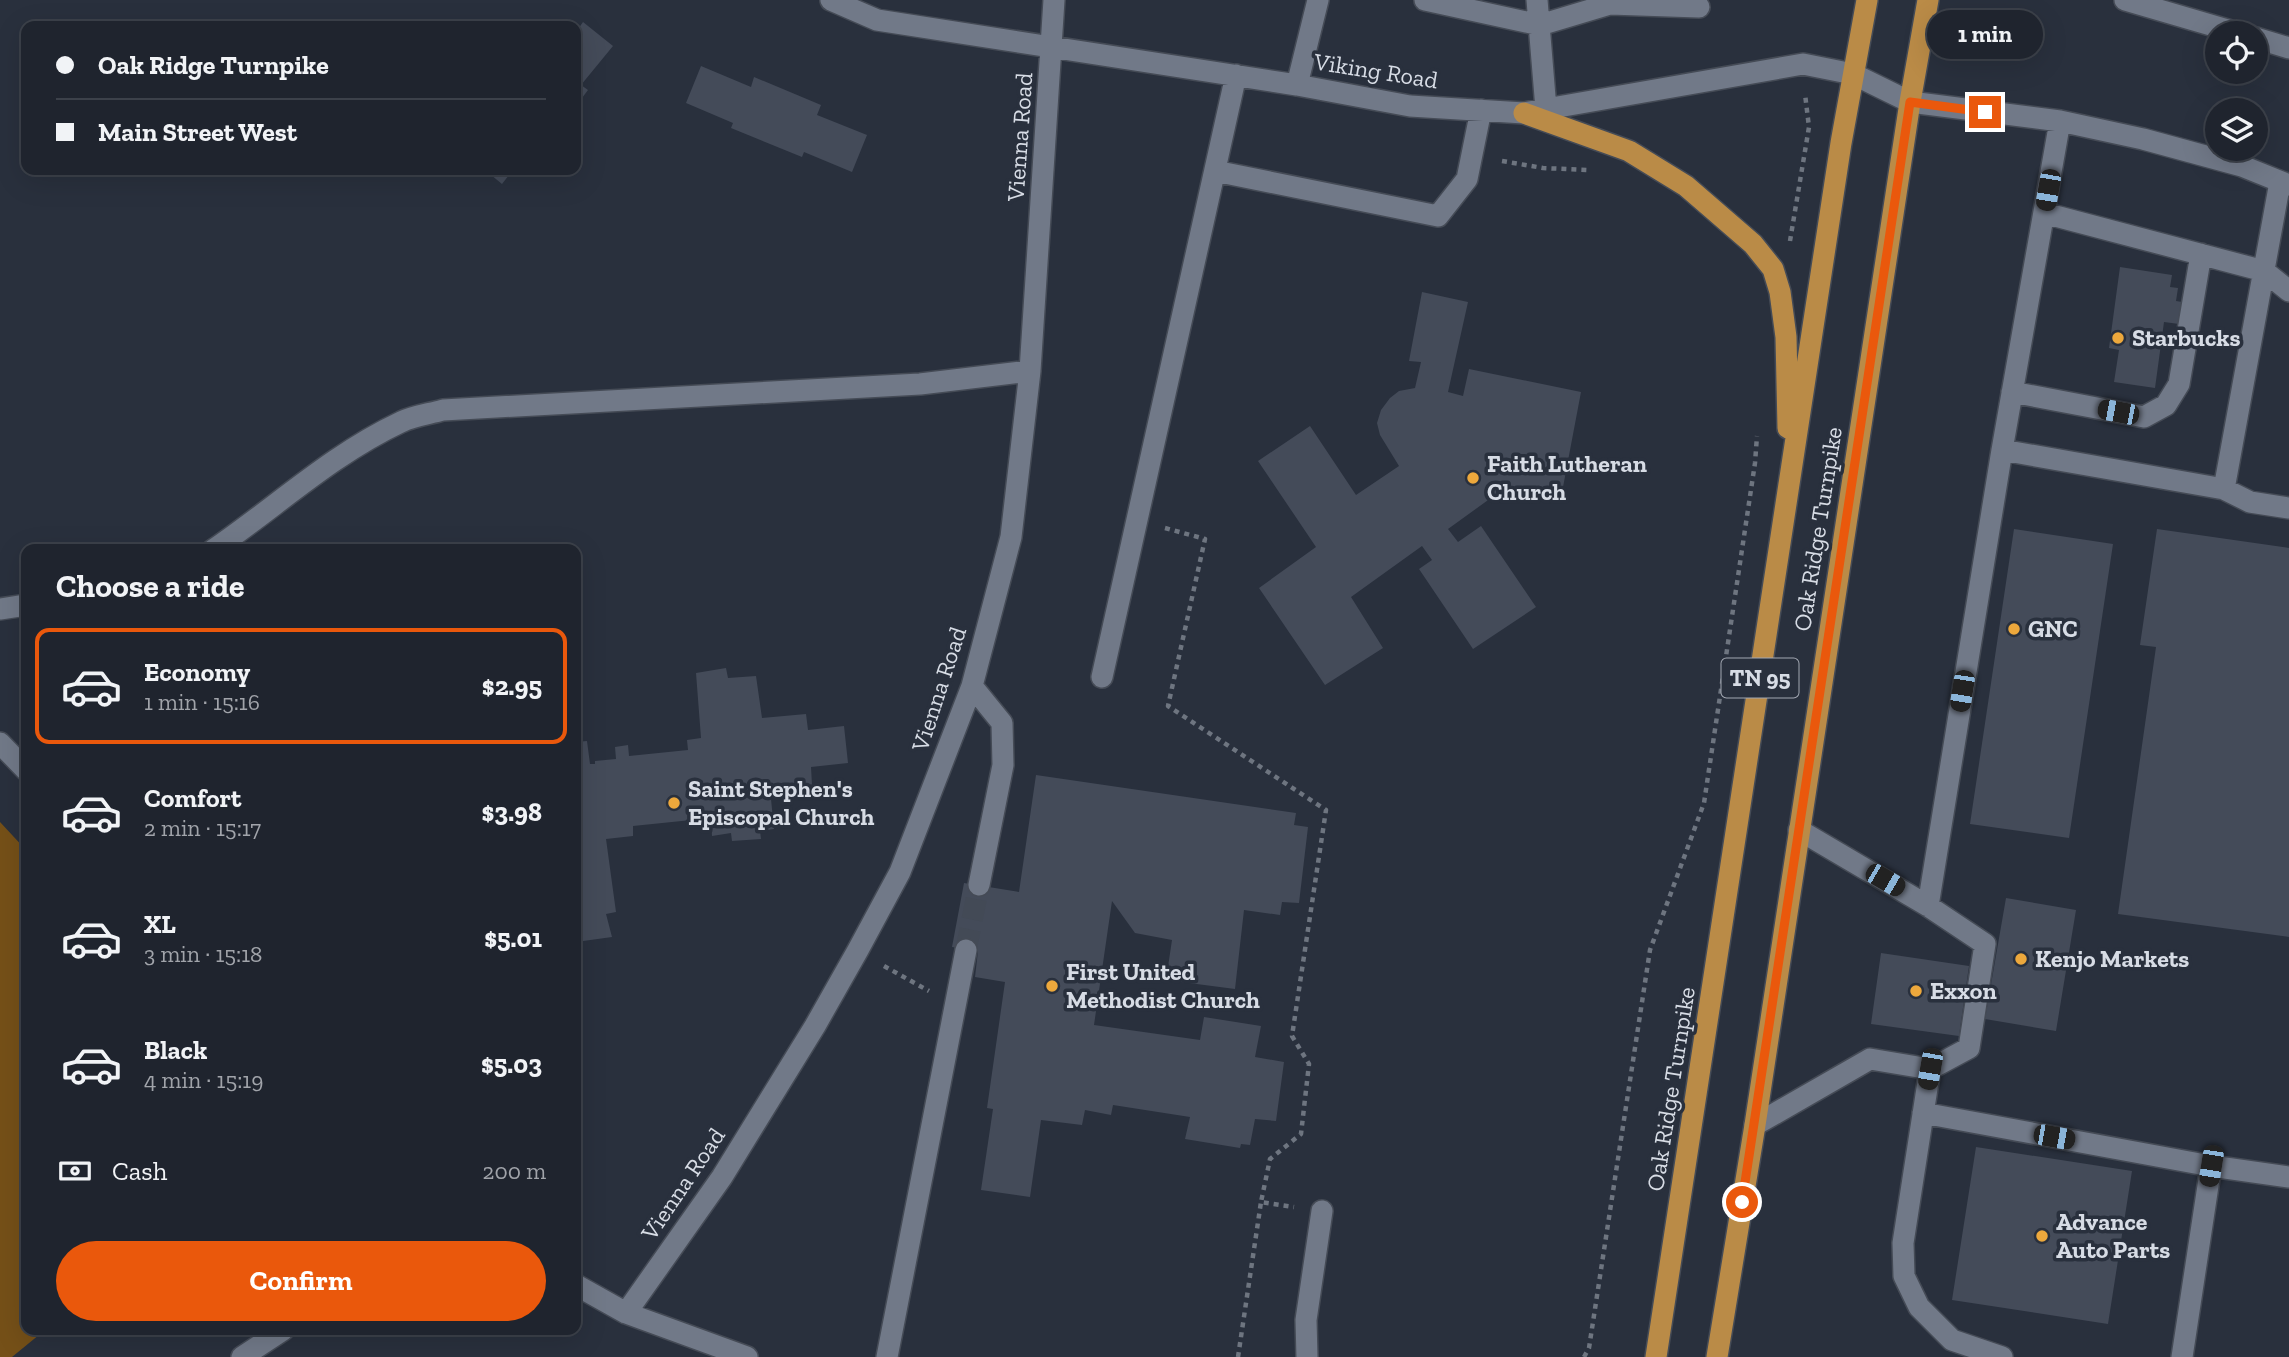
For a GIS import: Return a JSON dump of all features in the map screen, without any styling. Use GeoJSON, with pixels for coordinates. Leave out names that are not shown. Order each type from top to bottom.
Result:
{"type":"FeatureCollection","features":[{"type":"Feature","properties":{"kind":"highway","name":"Oak Ridge Turnpike"},"geometry":{"type":"LineString","coordinates":[[1656,1357],[1853,75],[1867,0]]}},
{"type":"Feature","properties":{"kind":"highway","name":"Oak Ridge Turnpike"},"geometry":{"type":"LineString","coordinates":[[1717,1357],[1755,1125],[1910,102],[1928,0]]}},
{"type":"Feature","properties":{"kind":"highway"},"geometry":{"type":"LineString","coordinates":[[1524,113],[1629,151],[1686,186],[1753,244],[1773,269],[1780,292],[1786,337],[1790,488]]}},
{"type":"Feature","properties":{"kind":"street","name":"Viking Road"},"geometry":{"type":"LineString","coordinates":[[831,0],[877,20],[1236,75],[1410,106],[1524,113],[1803,64],[1853,75],[1910,102],[2060,121],[2143,139],[2242,166],[2285,183]]}},
{"type":"Feature","properties":{"kind":"street","name":"Vienna Road"},"geometry":{"type":"LineString","coordinates":[[626,1313],[722,1178],[858,950],[900,872],[972,686],[1011,537],[1030,371],[1054,0]]}},
{"type":"Feature","properties":{"kind":"street"},"geometry":{"type":"LineString","coordinates":[[1297,85],[1318,0]]}},
{"type":"Feature","properties":{"kind":"street"},"geometry":{"type":"LineString","coordinates":[[1425,0],[1540,25],[1610,4],[1699,7]]}},
{"type":"Feature","properties":{"kind":"street"},"geometry":{"type":"LineString","coordinates":[[1537,0],[1546,109]]}},
{"type":"Feature","properties":{"kind":"street"},"geometry":{"type":"LineString","coordinates":[[2125,0],[2205,23]]}},
{"type":"Feature","properties":{"kind":"street"},"geometry":{"type":"LineString","coordinates":[[2268,42],[2289,48]]}},
{"type":"Feature","properties":{"kind":"street"},"geometry":{"type":"LineString","coordinates":[[1102,677],[1236,75]]}},
{"type":"Feature","properties":{"kind":"street"},"geometry":{"type":"LineString","coordinates":[[1215,171],[1438,216],[1467,179],[1481,110]]}},
{"type":"Feature","properties":{"kind":"street"},"geometry":{"type":"LineString","coordinates":[[1927,906],[2002,450],[2060,121]]}},
{"type":"Feature","properties":{"kind":"street"},"geometry":{"type":"LineString","coordinates":[[2224,489],[2264,271],[2285,183]]}},
{"type":"Feature","properties":{"kind":"street"},"geometry":{"type":"LineString","coordinates":[[2044,213],[2264,271],[2289,291]]}},
{"type":"Feature","properties":{"kind":"street"},"geometry":{"type":"LineString","coordinates":[[2012,392],[2144,417],[2166,405],[2179,384],[2201,254]]}},
{"type":"Feature","properties":{"kind":"street"},"geometry":{"type":"LineString","coordinates":[[222,544],[319,470],[403,421],[443,410],[920,384],[1030,371]]}},
{"type":"Feature","properties":{"kind":"street"},"geometry":{"type":"LineString","coordinates":[[2002,450],[2224,489],[2250,502],[2289,508]]}},
{"type":"Feature","properties":{"kind":"street"},"geometry":{"type":"LineString","coordinates":[[0,609],[21,606]]}},
{"type":"Feature","properties":{"kind":"street"},"geometry":{"type":"LineString","coordinates":[[972,686],[1002,723],[1003,765],[979,886]]}},
{"type":"Feature","properties":{"kind":"street"},"geometry":{"type":"LineString","coordinates":[[0,743],[21,765]]}},
{"type":"Feature","properties":{"kind":"street"},"geometry":{"type":"LineString","coordinates":[[1755,1125],[1870,1059],[1930,1069],[1969,1048],[1985,944],[1927,906],[1798,830]]}},
{"type":"Feature","properties":{"kind":"street"},"geometry":{"type":"LineString","coordinates":[[887,1357],[966,950]]}},
{"type":"Feature","properties":{"kind":"street"},"geometry":{"type":"LineString","coordinates":[[1930,1069],[1903,1243],[1904,1276],[1919,1307],[1952,1340],[2002,1357]]}},
{"type":"Feature","properties":{"kind":"street"},"geometry":{"type":"LineString","coordinates":[[1923,1113],[2211,1166],[2289,1177]]}},
{"type":"Feature","properties":{"kind":"street"},"geometry":{"type":"LineString","coordinates":[[2182,1357],[2211,1166]]}},
{"type":"Feature","properties":{"kind":"street"},"geometry":{"type":"LineString","coordinates":[[1307,1357],[1306,1320],[1322,1211]]}},
{"type":"Feature","properties":{"kind":"street"},"geometry":{"type":"LineString","coordinates":[[581,1288],[626,1313],[747,1357]]}},
{"type":"Feature","properties":{"kind":"street"},"geometry":{"type":"LineString","coordinates":[[242,1357],[275,1335]]}},
{"type":"Feature","properties":{"kind":"path"},"geometry":{"type":"LineString","coordinates":[[1773,269],[1791,241],[1809,127],[1803,64]]}},
{"type":"Feature","properties":{"kind":"path"},"geometry":{"type":"LineString","coordinates":[[1472,155],[1543,168],[1599,171]]}},
{"type":"Feature","properties":{"kind":"path"},"geometry":{"type":"LineString","coordinates":[[1584,1357],[1589,1348],[1650,950],[1703,803],[1755,463],[1758,423]]}},
{"type":"Feature","properties":{"kind":"path"},"geometry":{"type":"LineString","coordinates":[[1137,521],[1205,539],[1168,706],[1326,810],[1292,1036],[1309,1065],[1301,1134],[1270,1159],[1238,1357]]}},
{"type":"Feature","properties":{"kind":"path"},"geometry":{"type":"LineString","coordinates":[[858,950],[922,989],[957,998]]}},
{"type":"Feature","properties":{"kind":"path"},"geometry":{"type":"LineString","coordinates":[[1261,1202],[1322,1211]]}},
{"type":"Feature","properties":{"kind":"shaded area"},"geometry":{"type":"Polygon","coordinates":[[[0,822],[21,845],[21,1335],[39,1335],[12,1357],[0,1357],[0,822]]]}},
{"type":"Feature","properties":{"kind":"building"},"geometry":{"type":"Polygon","coordinates":[[[583,22],[613,46],[581,85],[583,22]]]}},
{"type":"Feature","properties":{"kind":"building"},"geometry":{"type":"Polygon","coordinates":[[[701,66],[751,87],[754,77],[821,105],[817,115],[867,135],[852,172],[804,152],[802,157],[731,128],[733,123],[686,103],[701,66]]]}},
{"type":"Feature","properties":{"kind":"building"},"geometry":{"type":"Polygon","coordinates":[[[581,85],[588,90],[581,99],[581,85]]]}},
{"type":"Feature","properties":{"kind":"building"},"geometry":{"type":"Polygon","coordinates":[[[491,175],[509,175],[502,184],[491,175]]]}},
{"type":"Feature","properties":{"kind":"building"},"geometry":{"type":"Polygon","coordinates":[[[2120,267],[2172,275],[2170,287],[2178,288],[2176,301],[2182,302],[2179,324],[2164,322],[2155,388],[2114,382],[2119,350],[2109,348],[2120,267]]]}},
{"type":"Feature","properties":{"kind":"building","name":"Faith Lutheran Church"},"geometry":{"type":"Polygon","coordinates":[[[1422,292],[1468,302],[1448,392],[1463,396],[1469,369],[1581,392],[1560,503],[1502,490],[1448,529],[1458,542],[1481,526],[1536,607],[1473,649],[1419,569],[1432,560],[1422,546],[1351,597],[1383,648],[1325,685],[1259,588],[1316,547],[1258,461],[1310,426],[1356,495],[1399,466],[1380,435],[1377,423],[1381,410],[1390,398],[1399,391],[1415,388],[1421,362],[1409,361],[1422,292]]]}},
{"type":"Feature","properties":{"kind":"building"},"geometry":{"type":"Polygon","coordinates":[[[2014,529],[2113,544],[2069,838],[1970,824],[2014,529]]]}},
{"type":"Feature","properties":{"kind":"building"},"geometry":{"type":"Polygon","coordinates":[[[2157,529],[2289,548],[2289,937],[2118,914],[2156,647],[2140,645],[2157,529]]]}},
{"type":"Feature","properties":{"kind":"building","name":"Saint Stephen's Episcopal Church"},"geometry":{"type":"Polygon","coordinates":[[[726,668],[728,678],[756,676],[762,718],[806,714],[808,730],[844,726],[848,763],[811,767],[812,785],[770,789],[774,829],[760,831],[761,839],[732,841],[731,833],[712,836],[711,818],[633,826],[633,836],[606,839],[616,912],[606,914],[612,937],[581,941],[581,742],[587,741],[590,764],[616,759],[615,747],[628,745],[629,756],[688,750],[687,740],[701,738],[696,673],[726,668]]]}},
{"type":"Feature","properties":{"kind":"building","name":"First United Methodist Church"},"geometry":{"type":"Polygon","coordinates":[[[1036,775],[1296,813],[1294,825],[1308,827],[1299,903],[1282,902],[1280,915],[1244,910],[1235,989],[1166,980],[1172,940],[1135,933],[1112,901],[1094,1025],[1200,1040],[1204,1017],[1261,1026],[1255,1057],[1284,1062],[1276,1121],[1255,1119],[1250,1145],[1241,1144],[1240,1148],[1185,1139],[1190,1117],[1113,1105],[1111,1115],[1085,1110],[1082,1125],[1041,1120],[1030,1197],[981,1190],[993,1109],[987,1108],[1005,982],[975,977],[978,951],[952,947],[964,883],[1019,892],[1036,775]]]}},
{"type":"Feature","properties":{"kind":"building"},"geometry":{"type":"Polygon","coordinates":[[[2006,898],[2076,910],[2056,1031],[1985,1019],[2006,898]]]}},
{"type":"Feature","properties":{"kind":"building"},"geometry":{"type":"Polygon","coordinates":[[[1881,953],[1969,966],[1959,1036],[1871,1024],[1881,953]]]}},
{"type":"Feature","properties":{"kind":"building","name":"Advance Auto Parts"},"geometry":{"type":"Polygon","coordinates":[[[1976,1147],[2132,1171],[2108,1324],[1952,1300],[1976,1147]]]}},
{"type":"Feature","properties":{"kind":"tunnel"},"geometry":{"type":"LineString","coordinates":[[966,950],[979,885]]}},
{"type":"Feature","properties":{"kind":"place","name":"Starbucks"},"geometry":{"type":"Point","coordinates":[2118,338]}},
{"type":"Feature","properties":{"kind":"place","name":"Faith Lutheran Church"},"geometry":{"type":"Point","coordinates":[1473,478]}},
{"type":"Feature","properties":{"kind":"place","name":"GNC"},"geometry":{"type":"Point","coordinates":[2014,629]}},
{"type":"Feature","properties":{"kind":"place","name":"Saint Stephen's Episcopal Church"},"geometry":{"type":"Point","coordinates":[674,803]}},
{"type":"Feature","properties":{"kind":"place","name":"Kenjo Markets"},"geometry":{"type":"Point","coordinates":[2021,959]}},
{"type":"Feature","properties":{"kind":"place","name":"First United Methodist Church"},"geometry":{"type":"Point","coordinates":[1052,986]}},
{"type":"Feature","properties":{"kind":"place","name":"Exxon"},"geometry":{"type":"Point","coordinates":[1916,991]}},
{"type":"Feature","properties":{"kind":"place","name":"Advance Auto Parts"},"geometry":{"type":"Point","coordinates":[2042,1236]}},
{"type":"Feature","properties":{"kind":"route"},"geometry":{"type":"LineString","coordinates":[[1742,1202],[1910,102],[1985,112]]}}]}
